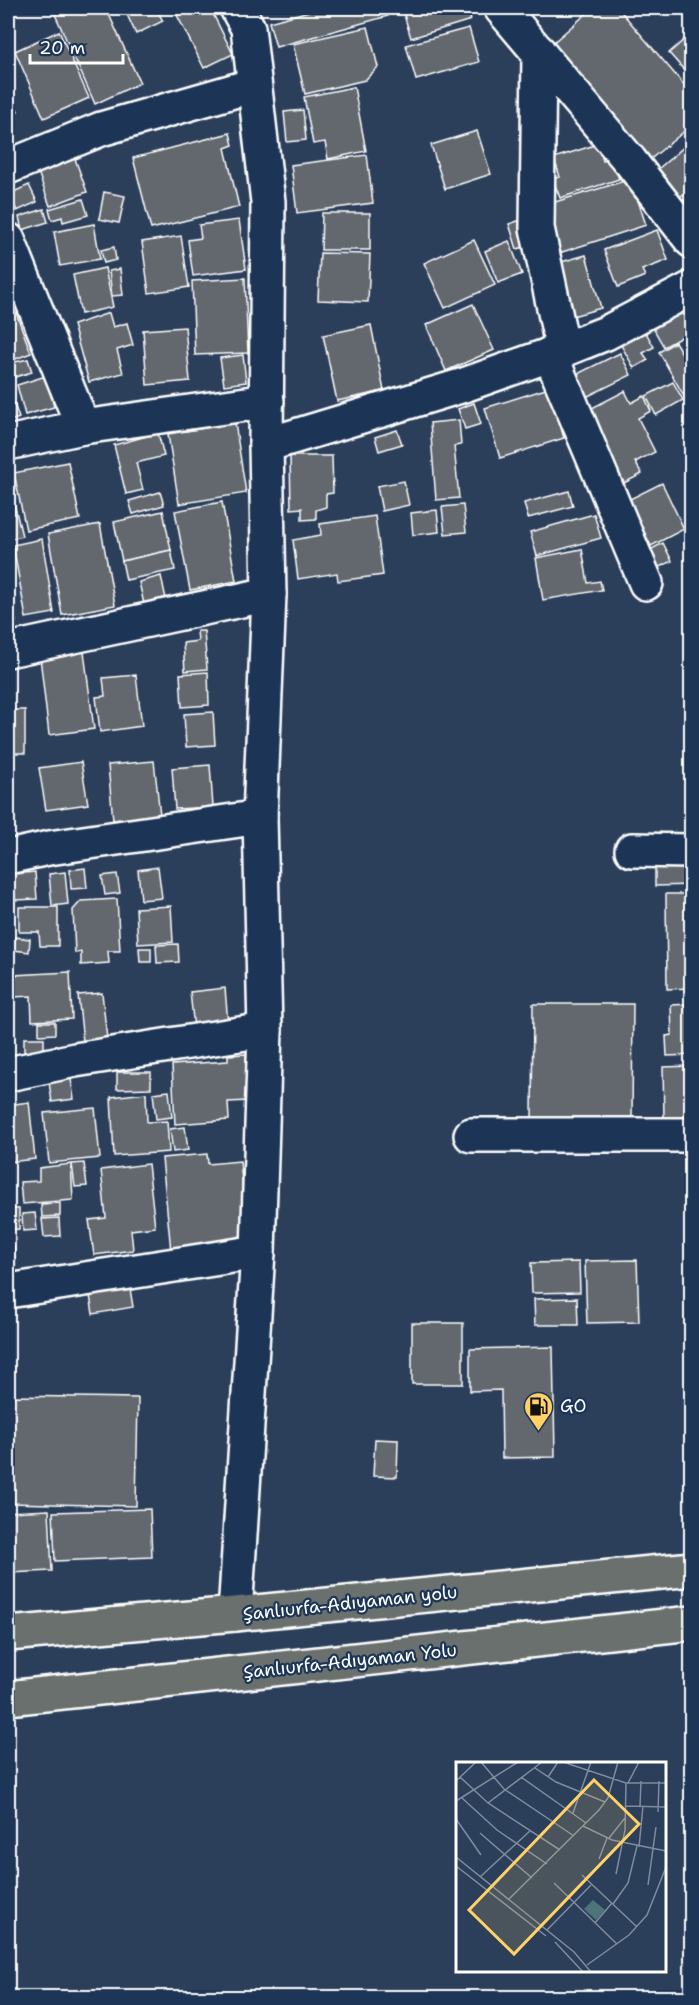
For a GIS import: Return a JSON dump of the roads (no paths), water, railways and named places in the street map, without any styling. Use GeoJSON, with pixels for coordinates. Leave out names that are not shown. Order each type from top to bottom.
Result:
{"type":"FeatureCollection","features":[{"type":"Feature","properties":{"kind":"highway","name":"Şanlıurfa-Adıyaman yolu"},"geometry":{"type":"LineString","coordinates":[[8,1634],[692,1569]]}},
{"type":"Feature","properties":{"kind":"highway","name":"Şanlıurfa-Adıyaman Yolu"},"geometry":{"type":"LineString","coordinates":[[8,1698],[692,1623]]}},
{"type":"Feature","properties":{"kind":"street"},"geometry":{"type":"LineString","coordinates":[[235,1614],[258,1252],[265,1030],[260,817],[269,594],[266,445],[268,202],[248,28],[237,8]]}},
{"type":"Feature","properties":{"kind":"street"},"geometry":{"type":"LineString","coordinates":[[501,8],[630,160],[692,241]]}},
{"type":"Feature","properties":{"kind":"street"},"geometry":{"type":"LineString","coordinates":[[539,52],[537,228],[557,352],[646,583]]}},
{"type":"Feature","properties":{"kind":"street"},"geometry":{"type":"LineString","coordinates":[[8,167],[101,129],[254,85]]}},
{"type":"Feature","properties":{"kind":"street"},"geometry":{"type":"LineString","coordinates":[[8,240],[82,427]]}},
{"type":"Feature","properties":{"kind":"street"},"geometry":{"type":"LineString","coordinates":[[266,445],[464,385],[557,352],[606,333],[692,288]]}},
{"type":"Feature","properties":{"kind":"street"},"geometry":{"type":"LineString","coordinates":[[8,443],[82,427],[267,401]]}},
{"type":"Feature","properties":{"kind":"street"},"geometry":{"type":"LineString","coordinates":[[8,650],[269,594]]}},
{"type":"Feature","properties":{"kind":"street"},"geometry":{"type":"LineString","coordinates":[[8,857],[49,848],[260,817]]}},
{"type":"Feature","properties":{"kind":"street"},"geometry":{"type":"LineString","coordinates":[[632,850],[692,851]]}},
{"type":"Feature","properties":{"kind":"street"},"geometry":{"type":"LineString","coordinates":[[8,1074],[75,1060],[265,1030]]}},
{"type":"Feature","properties":{"kind":"street"},"geometry":{"type":"LineString","coordinates":[[471,1135],[692,1135]]}},
{"type":"Feature","properties":{"kind":"street"},"geometry":{"type":"LineString","coordinates":[[8,1291],[258,1252]]}},
{"type":"Feature","properties":{"kind":"place","name":"GO"},"geometry":{"type":"Point","coordinates":[539,1432]}}]}
